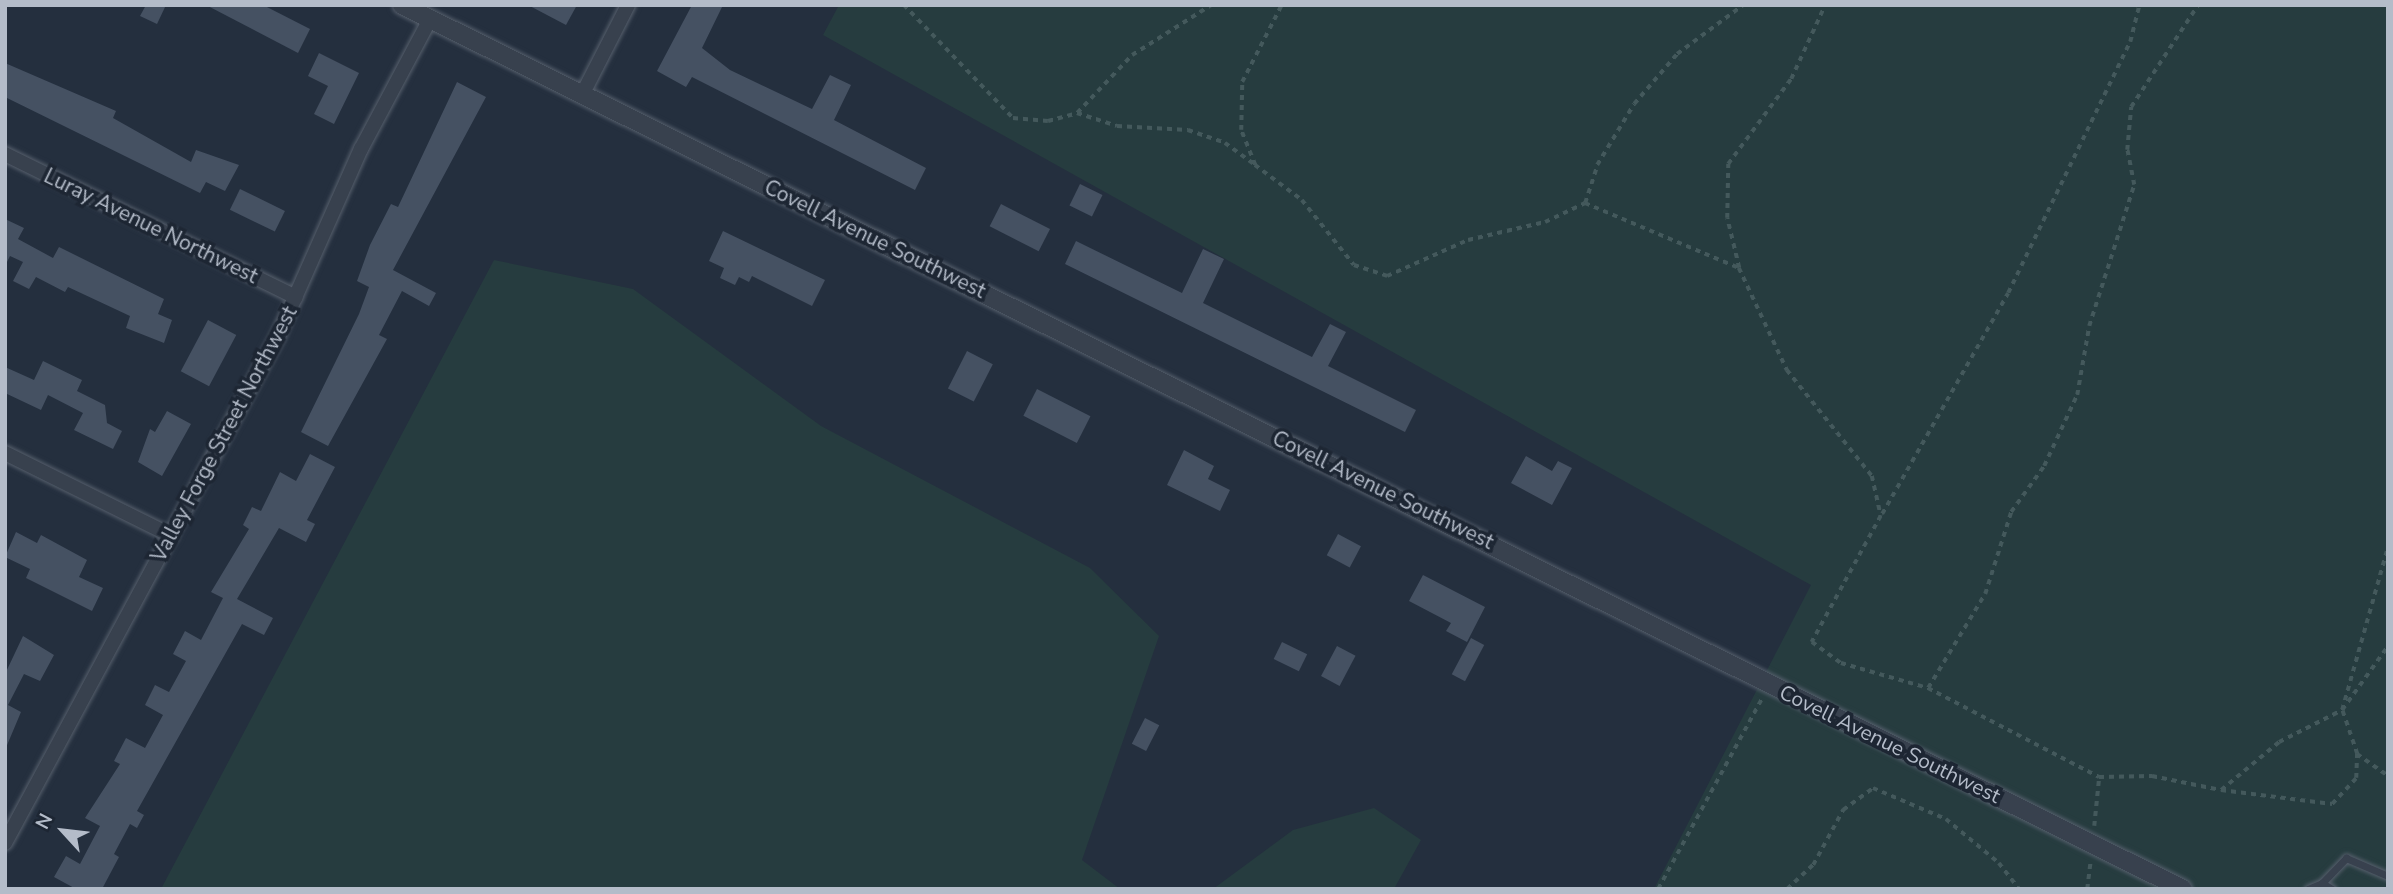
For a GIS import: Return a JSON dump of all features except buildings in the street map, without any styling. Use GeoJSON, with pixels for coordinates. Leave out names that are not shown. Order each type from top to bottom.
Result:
{"type":"FeatureCollection","features":[{"type":"Feature","properties":{"kind":"street","name":"Covell Avenue Southwest"},"geometry":{"type":"LineString","coordinates":[[402,5],[2183,889]]}},
{"type":"Feature","properties":{"kind":"street"},"geometry":{"type":"LineString","coordinates":[[582,95],[628,5]]}},
{"type":"Feature","properties":{"kind":"street","name":"Valley Forge Street Northwest"},"geometry":{"type":"LineString","coordinates":[[5,843],[172,536],[296,297],[361,149],[430,19]]}},
{"type":"Feature","properties":{"kind":"street","name":"Luray Avenue Northwest"},"geometry":{"type":"LineString","coordinates":[[5,154],[296,297]]}},
{"type":"Feature","properties":{"kind":"street"},"geometry":{"type":"LineString","coordinates":[[5,453],[172,536]]}},
{"type":"Feature","properties":{"kind":"lane"},"geometry":{"type":"LineString","coordinates":[[2308,889],[2322,883],[2346,858],[2388,876]]}},
{"type":"Feature","properties":{"kind":"lane"},"geometry":{"type":"LineString","coordinates":[[2322,883],[2332,889]]}},
{"type":"Feature","properties":{"kind":"path"},"geometry":{"type":"LineString","coordinates":[[904,5],[1013,118],[1048,121],[1077,113],[1132,55],[1211,5]]}},
{"type":"Feature","properties":{"kind":"path"},"geometry":{"type":"LineString","coordinates":[[1077,113],[1117,126],[1188,130],[1224,143],[1303,200],[1370,275],[1387,276],[1468,240],[1545,222],[1585,203],[1597,165],[1634,104],[1677,54],[1743,5]]}},
{"type":"Feature","properties":{"kind":"path"},"geometry":{"type":"LineString","coordinates":[[1825,5],[1791,79],[1728,164],[1727,218],[1739,268],[1787,370],[1872,476],[1881,516]]}},
{"type":"Feature","properties":{"kind":"path"},"geometry":{"type":"LineString","coordinates":[[2139,5],[2130,42],[2008,293],[1812,642],[1841,663],[1928,688],[2099,777],[2152,776],[2221,790],[2332,804],[2356,778],[2357,754],[2342,710],[2388,547]]}},
{"type":"Feature","properties":{"kind":"path"},"geometry":{"type":"LineString","coordinates":[[1928,688],[1985,594],[2011,512],[2044,466],[2077,395],[2089,326],[2134,185],[2127,150],[2131,107],[2198,5]]}},
{"type":"Feature","properties":{"kind":"path"},"geometry":{"type":"LineString","coordinates":[[1255,165],[1241,130],[1242,82],[1281,6]]}},
{"type":"Feature","properties":{"kind":"path"},"geometry":{"type":"LineString","coordinates":[[1585,203],[1739,268]]}},
{"type":"Feature","properties":{"kind":"path"},"geometry":{"type":"LineString","coordinates":[[2221,790],[2279,743],[2342,710],[2388,646]]}},
{"type":"Feature","properties":{"kind":"path"},"geometry":{"type":"LineString","coordinates":[[1658,889],[1769,684]]}},
{"type":"Feature","properties":{"kind":"path"},"geometry":{"type":"LineString","coordinates":[[2357,754],[2388,776]]}},
{"type":"Feature","properties":{"kind":"path"},"geometry":{"type":"LineString","coordinates":[[2094,826],[2099,777]]}},
{"type":"Feature","properties":{"kind":"path"},"geometry":{"type":"LineString","coordinates":[[1787,889],[1813,865],[1843,810],[1873,788],[1946,819],[1999,863],[2019,889]]}},
{"type":"Feature","properties":{"kind":"path"},"geometry":{"type":"LineString","coordinates":[[2087,889],[2090,861]]}},
{"type":"Feature","properties":{"kind":"green space"},"geometry":{"type":"Polygon","coordinates":[[[839,5],[2388,5],[2388,889],[1654,889],[1811,585],[823,35],[839,5]]]}},
{"type":"Feature","properties":{"kind":"green space"},"geometry":{"type":"Polygon","coordinates":[[[494,260],[633,289],[821,426],[1090,568],[1159,636],[1082,860],[1120,889],[161,889],[494,260]]]}},
{"type":"Feature","properties":{"kind":"green space"},"geometry":{"type":"Polygon","coordinates":[[[1374,808],[1421,840],[1394,889],[1213,889],[1293,830],[1374,808]]]}}]}
